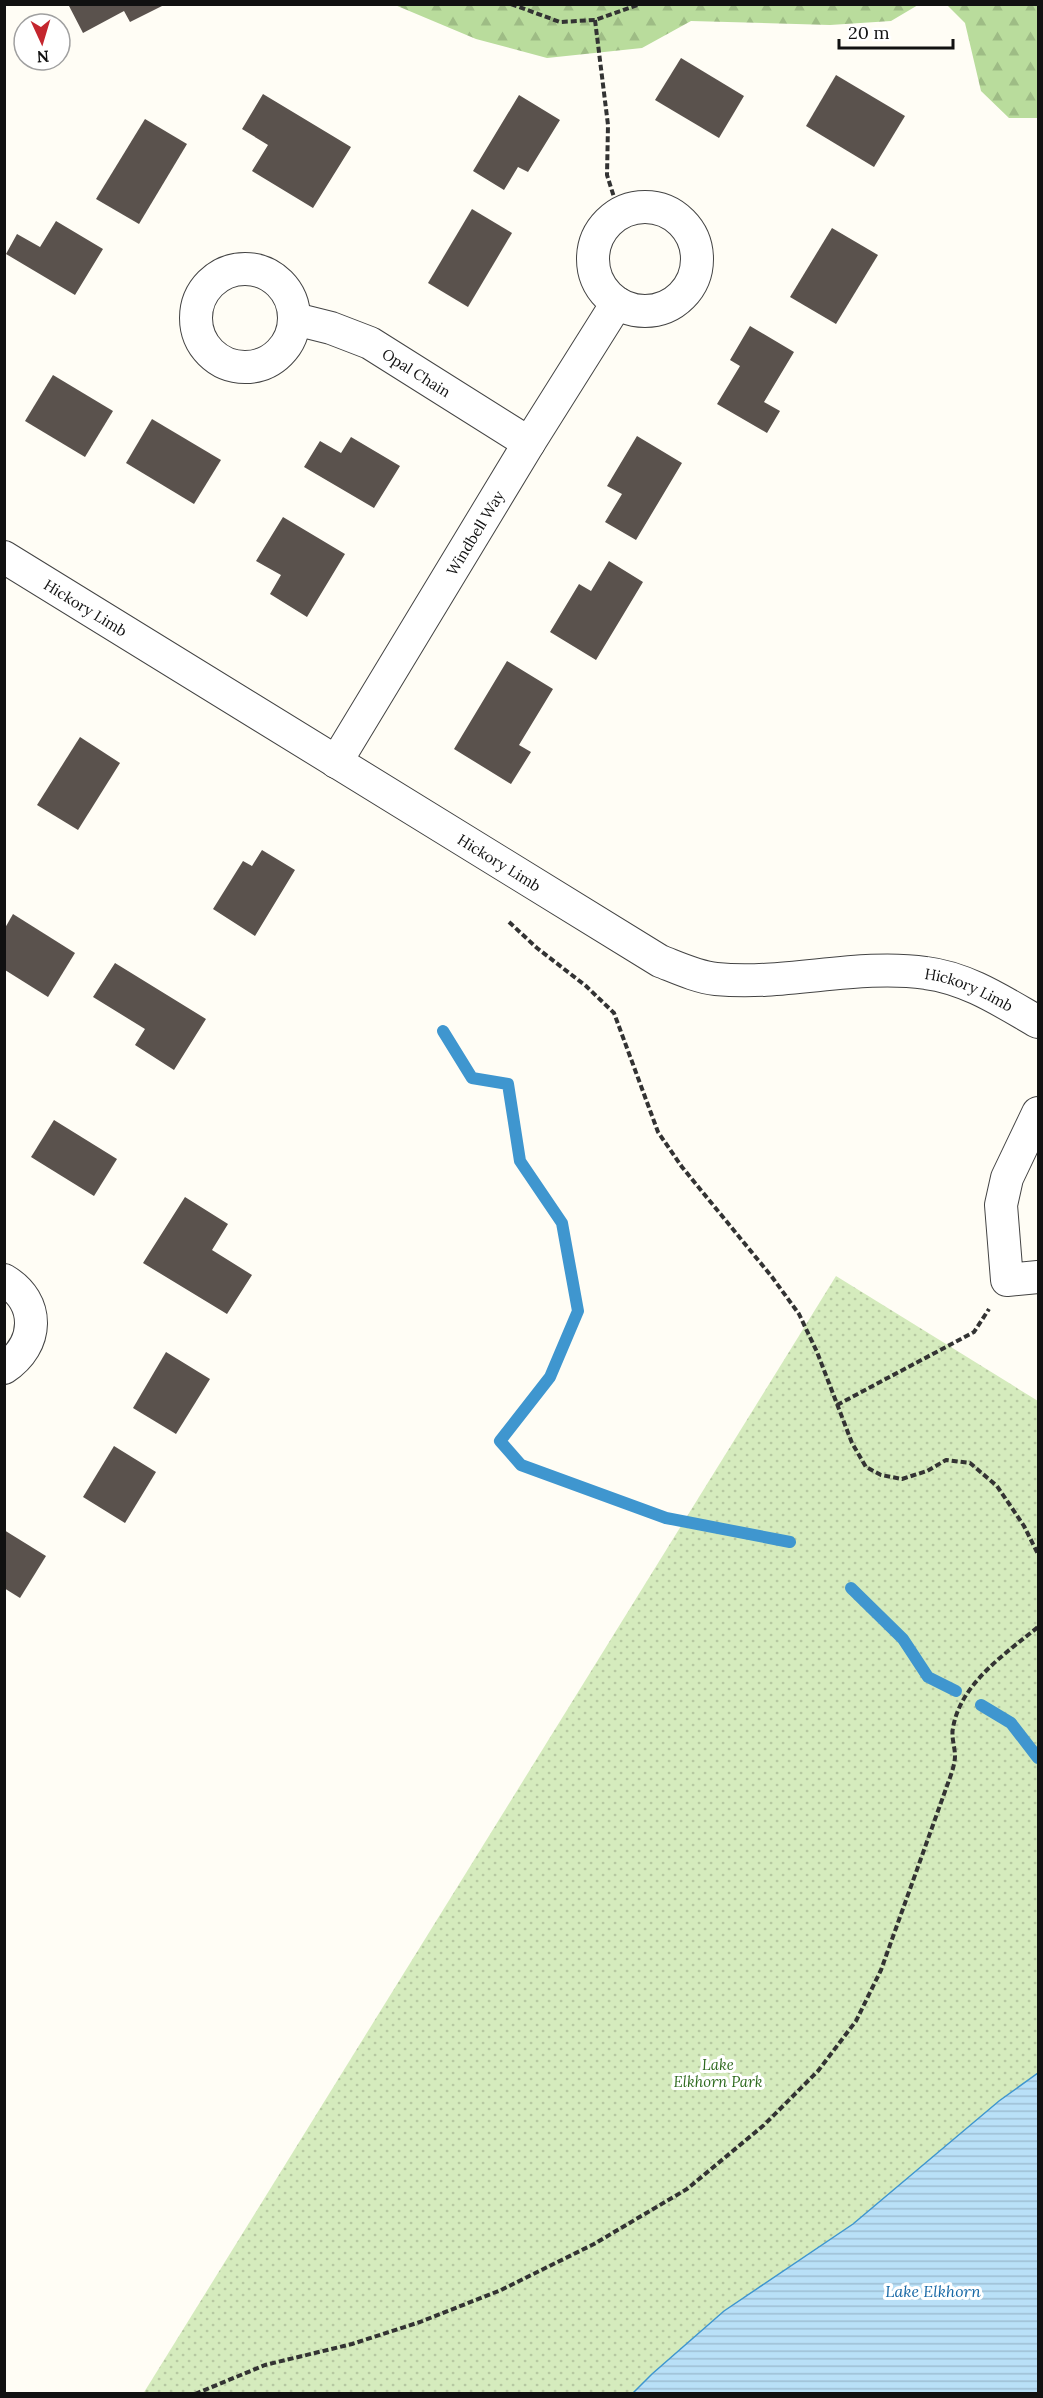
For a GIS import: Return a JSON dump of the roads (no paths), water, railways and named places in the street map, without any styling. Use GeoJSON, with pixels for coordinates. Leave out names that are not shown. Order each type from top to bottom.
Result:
{"type":"FeatureCollection","features":[{"type":"Feature","properties":{"kind":"street"},"geometry":{"type":"LineString","coordinates":[[638,207],[658,208],[675,216],[687,228],[695,247],[696,266],[689,285],[680,297],[669,305],[651,310],[632,309],[617,303],[601,288],[593,270],[593,248],[599,233],[619,213],[638,207]]}},
{"type":"Feature","properties":{"kind":"street","name":"Windbell Way"},"geometry":{"type":"LineString","coordinates":[[336,762],[529,443],[617,303]]}},
{"type":"Feature","properties":{"kind":"street","name":"Opal Chain"},"geometry":{"type":"LineString","coordinates":[[295,319],[331,328],[370,343],[529,443]]}},
{"type":"Feature","properties":{"kind":"street","name":"Hickory Limb"},"geometry":{"type":"LineString","coordinates":[[4,557],[660,962],[715,979],[749,980],[846,973],[926,973],[958,981],[986,993],[1038,1022]]}},
{"type":"Feature","properties":{"kind":"street"},"geometry":{"type":"LineString","coordinates":[[1038,1113],[1007,1178],[1001,1205],[1007,1280],[1038,1277]]}},
{"type":"Feature","properties":{"kind":"street"},"geometry":{"type":"LineString","coordinates":[[4,1280],[13,1285],[25,1298],[31,1314],[31,1331],[26,1347],[16,1360],[4,1368]]}},
{"type":"Feature","properties":{"kind":"water","name":"Lake Elkhorn"},"geometry":{"type":"Polygon","coordinates":[[[1038,2073],[1038,2393],[633,2393],[724,2311],[853,2224],[999,2101],[1038,2073]]]}},
{"type":"Feature","properties":{"kind":"waterway"},"geometry":{"type":"LineString","coordinates":[[443,1031],[472,1078],[508,1084],[520,1161],[562,1223],[578,1311],[550,1377],[500,1441],[521,1465],[666,1518],[790,1542]]}},
{"type":"Feature","properties":{"kind":"waterway"},"geometry":{"type":"LineString","coordinates":[[851,1588],[903,1639],[928,1677],[956,1691]]}},
{"type":"Feature","properties":{"kind":"waterway"},"geometry":{"type":"LineString","coordinates":[[981,1705],[1011,1723],[1038,1758]]}},
{"type":"Feature","properties":{"kind":"park label","name":"Lake Elkhorn Park"},"geometry":{"type":"Point","coordinates":[718,2072]}}]}
